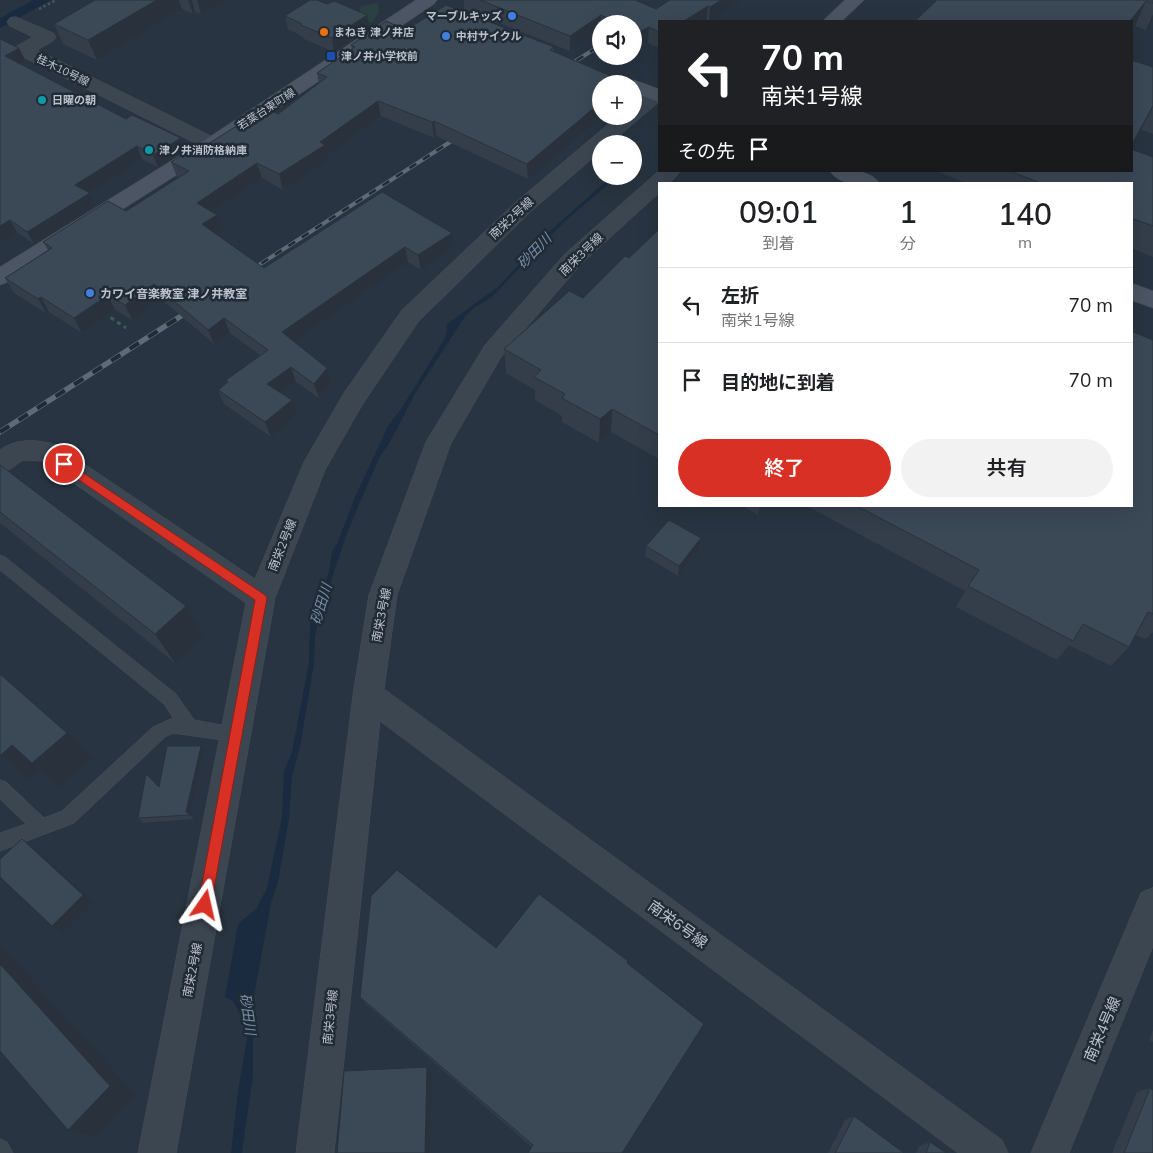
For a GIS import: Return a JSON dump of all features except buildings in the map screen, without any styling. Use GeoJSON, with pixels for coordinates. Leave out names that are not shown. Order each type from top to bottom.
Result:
{"type":"FeatureCollection","features":[{"type":"Feature","properties":{"kind":"main road"},"geometry":{"type":"LineString","coordinates":[[833,20],[855,0]]}},
{"type":"Feature","properties":{"kind":"main road","name":"若葉台東町線"},"geometry":{"type":"LineString","coordinates":[[3,271],[212,144],[428,3]]}},
{"type":"Feature","properties":{"kind":"main road"},"geometry":{"type":"LineString","coordinates":[[642,89],[657,95]]}},
{"type":"Feature","properties":{"kind":"main road"},"geometry":{"type":"LineString","coordinates":[[842,172],[865,182]]}},
{"type":"Feature","properties":{"kind":"main road"},"geometry":{"type":"LineString","coordinates":[[1133,292],[1153,300]]}},
{"type":"Feature","properties":{"kind":"street","name":"桂木10号線"},"geometry":{"type":"LineString","coordinates":[[16,22],[47,38],[23,50],[212,144]]}},
{"type":"Feature","properties":{"kind":"street"},"geometry":{"type":"LineString","coordinates":[[642,107],[657,95]]}},
{"type":"Feature","properties":{"kind":"street","name":"南栄2号線"},"geometry":{"type":"LineString","coordinates":[[157,1153],[261,598],[313,469],[353,399],[410,316],[523,207],[619,125]]}},
{"type":"Feature","properties":{"kind":"street","name":"南栄3号線"},"geometry":{"type":"LineString","coordinates":[[659,182],[670,172]]}},
{"type":"Feature","properties":{"kind":"street","name":"南栄3号線"},"geometry":{"type":"LineString","coordinates":[[315,1153],[368,695],[383,595],[439,442],[494,351],[573,259],[658,183]]}},
{"type":"Feature","properties":{"kind":"street"},"geometry":{"type":"LineString","coordinates":[[0,463],[19,450],[47,452],[261,598]]}},
{"type":"Feature","properties":{"kind":"street","name":"南栄6号線"},"geometry":{"type":"LineString","coordinates":[[368,695],[989,1153]]}},
{"type":"Feature","properties":{"kind":"street","name":"南栄4号線"},"geometry":{"type":"LineString","coordinates":[[1050,1153],[1153,905]]}},
{"type":"Feature","properties":{"kind":"lane"},"geometry":{"type":"LineString","coordinates":[[0,561],[170,699],[189,727]]}},
{"type":"Feature","properties":{"kind":"lane"},"geometry":{"type":"LineString","coordinates":[[0,842],[68,816],[159,732],[172,725],[237,734]]}},
{"type":"Feature","properties":{"kind":"lane"},"geometry":{"type":"LineString","coordinates":[[0,788],[40,826]]}},
{"type":"Feature","properties":{"kind":"lane"},"geometry":{"type":"LineString","coordinates":[[0,1150],[3,1153]]}},
{"type":"Feature","properties":{"kind":"path"},"geometry":{"type":"LineString","coordinates":[[103,313],[126,328]]}},
{"type":"Feature","properties":{"kind":"green space"},"geometry":{"type":"Polygon","coordinates":[[[378,3],[379,11],[372,23],[358,17],[361,6],[378,3]]]}},
{"type":"Feature","properties":{"kind":"water"},"geometry":{"type":"Polygon","coordinates":[[[33,0],[51,0],[0,28],[0,18],[33,0]]]}},
{"type":"Feature","properties":{"kind":"water","name":"砂田川"},"geometry":{"type":"Polygon","coordinates":[[[602,185],[607,185],[563,223],[492,297],[466,315],[416,392],[390,442],[379,458],[347,533],[319,617],[315,637],[314,664],[300,747],[292,776],[289,819],[253,1001],[253,1076],[242,1153],[231,1153],[238,1091],[247,1039],[245,1023],[233,1001],[225,997],[238,924],[256,909],[267,888],[282,817],[284,771],[292,752],[309,662],[310,624],[329,572],[332,551],[337,544],[355,497],[388,426],[401,409],[445,338],[446,325],[499,286],[551,230],[602,185]]]}},
{"type":"Feature","properties":{"kind":"railway"},"geometry":{"type":"LineString","coordinates":[[563,69],[592,51]]}},
{"type":"Feature","properties":{"kind":"railway"},"geometry":{"type":"LineString","coordinates":[[248,272],[461,135]]}},
{"type":"Feature","properties":{"kind":"railway"},"geometry":{"type":"LineString","coordinates":[[0,432],[192,309]]}},
{"type":"Feature","properties":{"kind":"place","name":"マーブルキッズ"},"geometry":{"type":"Point","coordinates":[512,16]}},
{"type":"Feature","properties":{"kind":"place","name":"まねき 津ノ井店"},"geometry":{"type":"Point","coordinates":[324,32]}},
{"type":"Feature","properties":{"kind":"place","name":"中村サイクル"},"geometry":{"type":"Point","coordinates":[446,36]}},
{"type":"Feature","properties":{"kind":"place","name":"津ノ井小学校前"},"geometry":{"type":"Point","coordinates":[331,56]}},
{"type":"Feature","properties":{"kind":"place","name":"日曜の朝"},"geometry":{"type":"Point","coordinates":[42,100]}},
{"type":"Feature","properties":{"kind":"place","name":"津ノ井消防格納庫"},"geometry":{"type":"Point","coordinates":[149,150]}},
{"type":"Feature","properties":{"kind":"place","name":"カワイ音楽教室 津ノ井教室"},"geometry":{"type":"Point","coordinates":[90,293]}},
{"type":"Feature","properties":{"kind":"route"},"geometry":{"type":"LineString","coordinates":[[64,464],[261,598],[205,905]]}}]}
